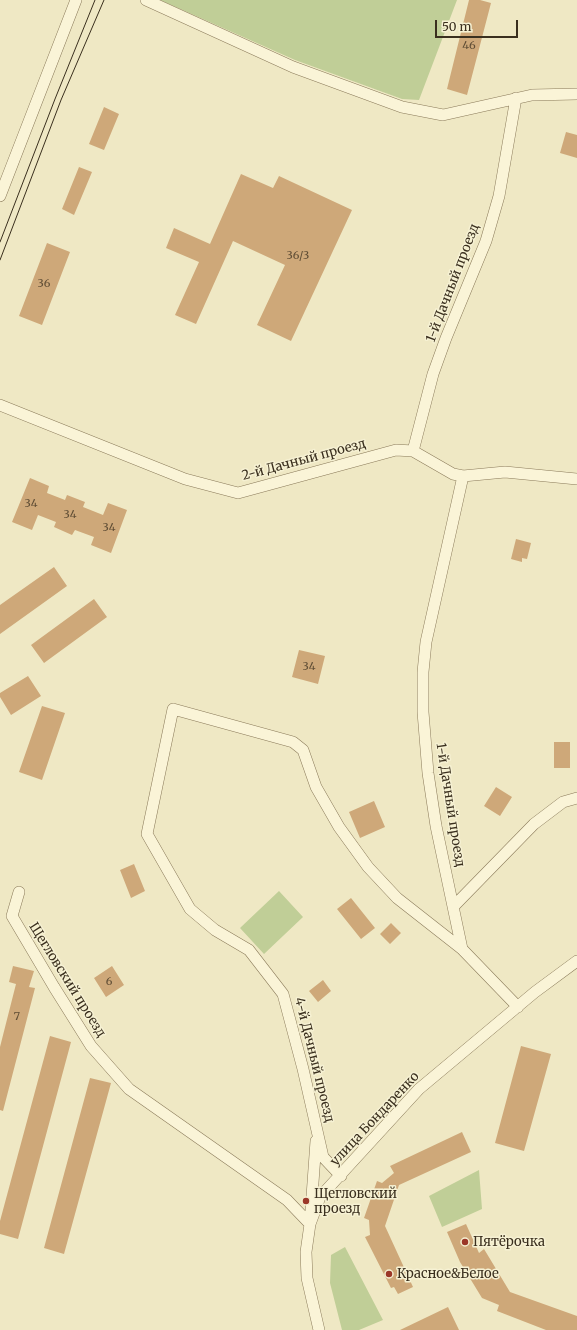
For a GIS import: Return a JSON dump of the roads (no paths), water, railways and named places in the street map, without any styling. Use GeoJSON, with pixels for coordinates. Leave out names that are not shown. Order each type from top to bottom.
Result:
{"type":"FeatureCollection","features":[{"type":"Feature","properties":{"kind":"street"},"geometry":{"type":"LineString","coordinates":[[0,196],[76,0]]}},
{"type":"Feature","properties":{"kind":"street"},"geometry":{"type":"LineString","coordinates":[[146,0],[293,67],[402,107],[443,115],[532,95],[577,94]]}},
{"type":"Feature","properties":{"kind":"street","name":"1-й Дачный проезд"},"geometry":{"type":"LineString","coordinates":[[413,451],[433,374],[446,338],[486,241],[499,196],[516,98]]}},
{"type":"Feature","properties":{"kind":"street","name":"2-й Дачный проезд"},"geometry":{"type":"LineString","coordinates":[[0,405],[185,479],[238,493],[396,450],[413,451],[452,474],[463,476],[505,472],[577,479]]}},
{"type":"Feature","properties":{"kind":"street","name":"1-й Дачный проезд"},"geometry":{"type":"LineString","coordinates":[[462,949],[436,826],[428,773],[423,712],[423,672],[426,642],[463,476]]}},
{"type":"Feature","properties":{"kind":"street","name":"4-й Дачный проезд"},"geometry":{"type":"LineString","coordinates":[[341,1176],[323,1157],[303,1069],[283,994],[249,950],[215,930],[190,909],[147,834],[173,709],[293,742],[304,750],[316,787],[339,827],[368,867],[398,898],[462,949],[518,1007]]}},
{"type":"Feature","properties":{"kind":"street"},"geometry":{"type":"LineString","coordinates":[[453,906],[534,824],[563,802],[577,798]]}},
{"type":"Feature","properties":{"kind":"street","name":"Щегловский проезд"},"geometry":{"type":"LineString","coordinates":[[19,892],[12,916],[91,1046],[129,1089],[287,1200],[310,1224]]}},
{"type":"Feature","properties":{"kind":"street","name":"улица Бондаренко"},"geometry":{"type":"LineString","coordinates":[[319,1330],[307,1278],[306,1252],[310,1224],[320,1198],[419,1089],[535,992],[577,961]]}},
{"type":"Feature","properties":{"kind":"street"},"geometry":{"type":"LineString","coordinates":[[310,1224],[317,1132]]}},
{"type":"Feature","properties":{"kind":"tram line"},"geometry":{"type":"LineString","coordinates":[[0,242],[95,0]]}},
{"type":"Feature","properties":{"kind":"tram line"},"geometry":{"type":"LineString","coordinates":[[0,260],[61,100],[104,0]]}},
{"type":"Feature","properties":{"kind":"place","name":"Щегловский проезд"},"geometry":{"type":"Point","coordinates":[306,1201]}},
{"type":"Feature","properties":{"kind":"place","name":"Пятёрочка"},"geometry":{"type":"Point","coordinates":[465,1242]}},
{"type":"Feature","properties":{"kind":"place","name":"Красное&Белое"},"geometry":{"type":"Point","coordinates":[389,1274]}}]}
